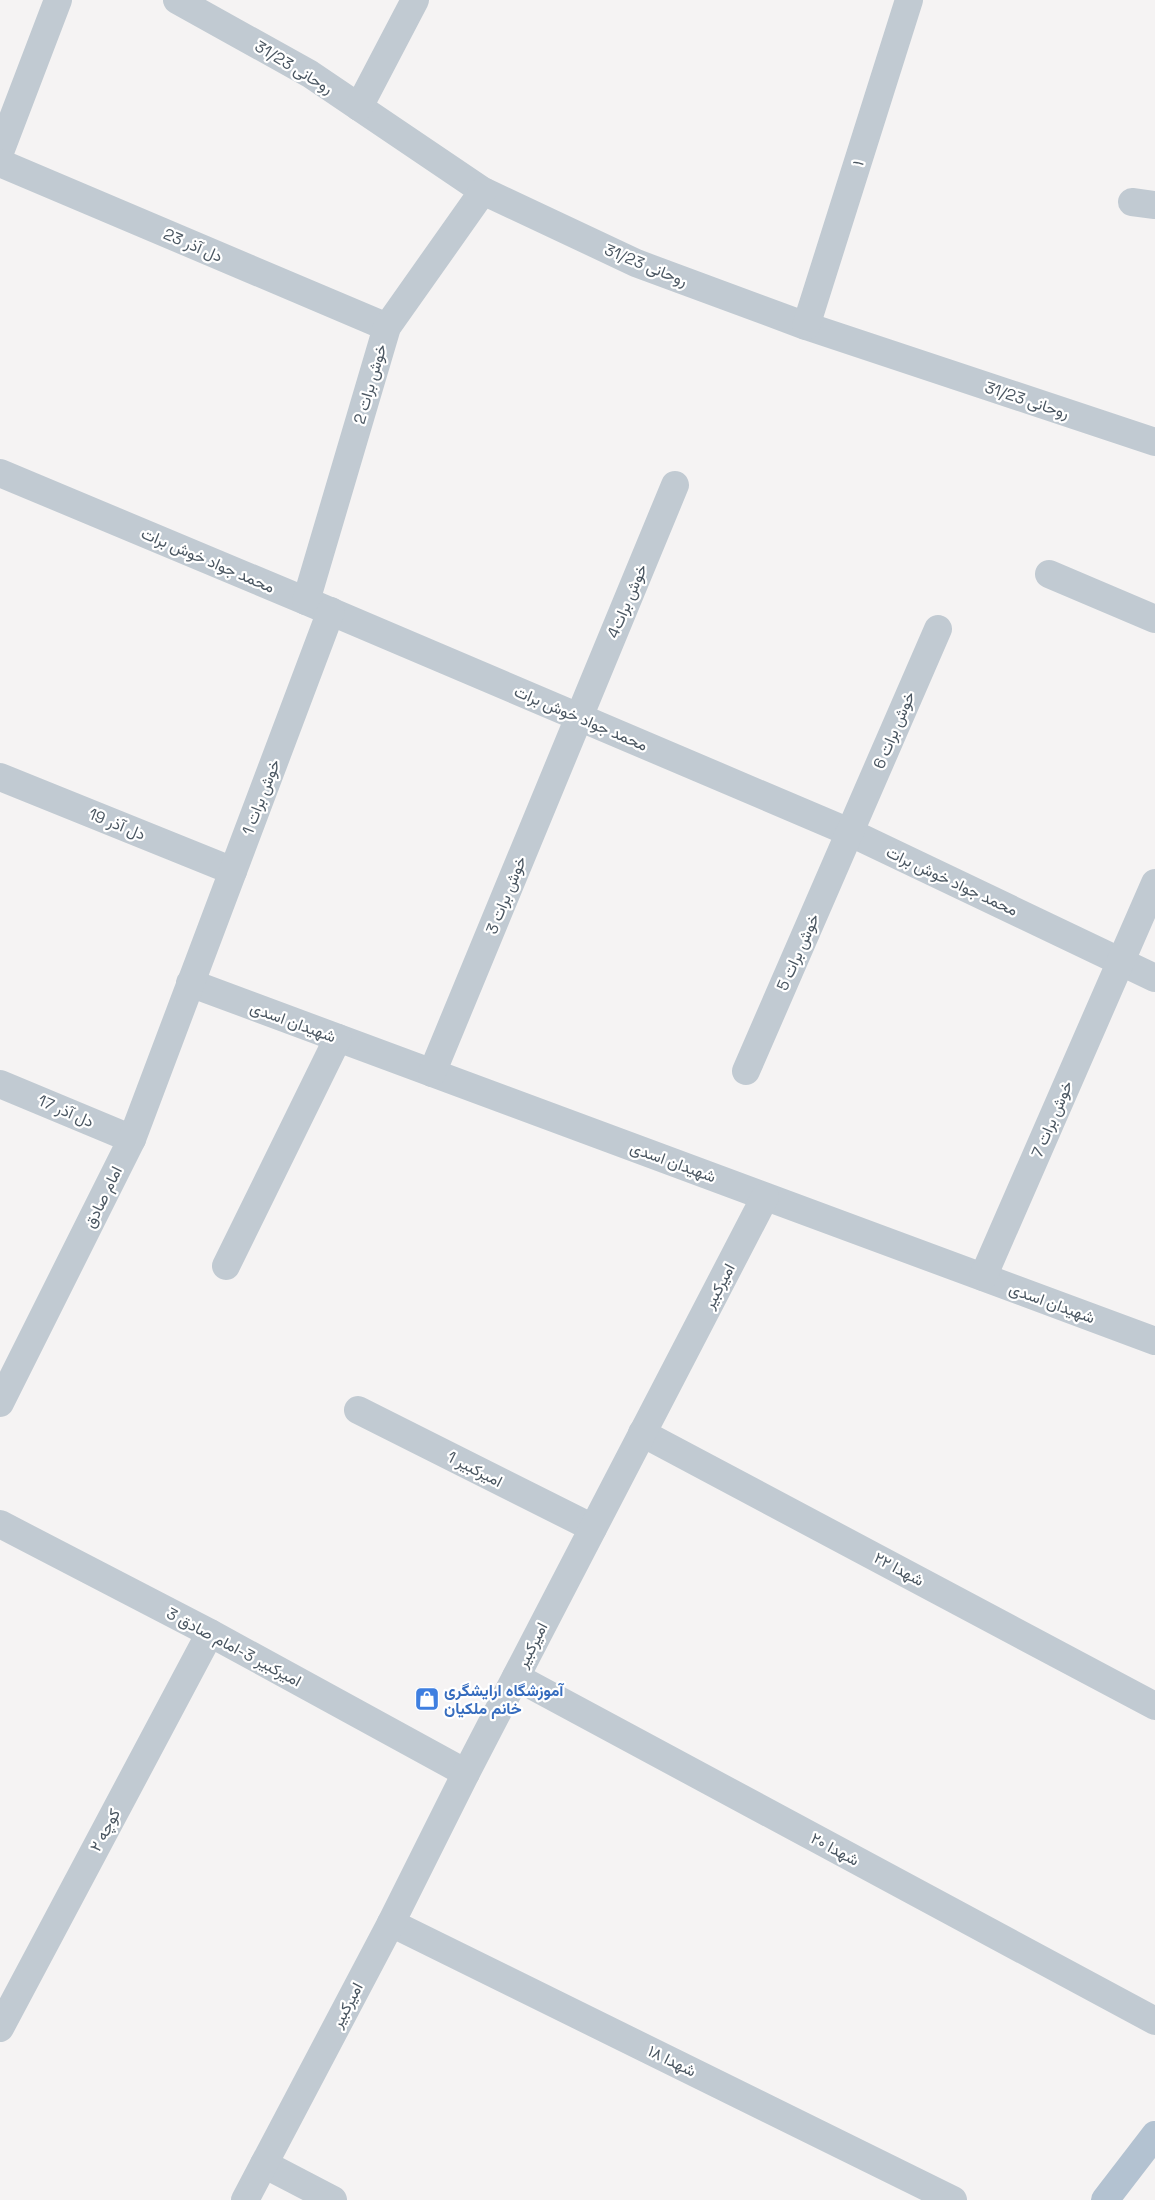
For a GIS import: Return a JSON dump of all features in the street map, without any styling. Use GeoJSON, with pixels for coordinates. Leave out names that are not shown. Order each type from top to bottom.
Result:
{"type":"FeatureCollection","features":[{"type":"Feature","properties":{"kind":"main road"},"geometry":{"type":"LineString","coordinates":[[1105,2200],[1155,2135]]}},
{"type":"Feature","properties":{"kind":"street"},"geometry":{"type":"LineString","coordinates":[[0,152],[58,0]]}},
{"type":"Feature","properties":{"kind":"street","name":"روحانی 31/23"},"geometry":{"type":"LineString","coordinates":[[177,0],[310,74],[482,190],[636,263],[806,326],[1155,442]]}},
{"type":"Feature","properties":{"kind":"street"},"geometry":{"type":"LineString","coordinates":[[359,107],[415,0]]}},
{"type":"Feature","properties":{"kind":"street","name":"۱"},"geometry":{"type":"LineString","coordinates":[[806,326],[909,0]]}},
{"type":"Feature","properties":{"kind":"street","name":"دل آذر 23"},"geometry":{"type":"LineString","coordinates":[[0,163],[387,327]]}},
{"type":"Feature","properties":{"kind":"street","name":"خوش برات 2"},"geometry":{"type":"LineString","coordinates":[[306,601],[387,327],[482,190]]}},
{"type":"Feature","properties":{"kind":"street","name":"محمد جواد خوش برات"},"geometry":{"type":"LineString","coordinates":[[0,473],[331,611],[850,832],[1155,978]]}},
{"type":"Feature","properties":{"kind":"street","name":"خوش برات4"},"geometry":{"type":"LineString","coordinates":[[579,717],[675,485]]}},
{"type":"Feature","properties":{"kind":"street"},"geometry":{"type":"LineString","coordinates":[[1049,574],[1155,619]]}},
{"type":"Feature","properties":{"kind":"street","name":"خوش برات 1"},"geometry":{"type":"LineString","coordinates":[[190,983],[331,611]]}},
{"type":"Feature","properties":{"kind":"street","name":"خوش برات 6"},"geometry":{"type":"LineString","coordinates":[[850,832],[938,628]]}},
{"type":"Feature","properties":{"kind":"street","name":"خوش برات 3"},"geometry":{"type":"LineString","coordinates":[[432,1073],[579,717]]}},
{"type":"Feature","properties":{"kind":"street","name":"دل آذر 19"},"geometry":{"type":"LineString","coordinates":[[0,777],[233,871]]}},
{"type":"Feature","properties":{"kind":"street","name":"خوش برات 5"},"geometry":{"type":"LineString","coordinates":[[746,1071],[850,832]]}},
{"type":"Feature","properties":{"kind":"street","name":"خوش برات 7"},"geometry":{"type":"LineString","coordinates":[[983,1278],[1155,883]]}},
{"type":"Feature","properties":{"kind":"street","name":"شهیدان اسدی"},"geometry":{"type":"LineString","coordinates":[[190,983],[1155,1341]]}},
{"type":"Feature","properties":{"kind":"street","name":"امام صادق"},"geometry":{"type":"LineString","coordinates":[[0,1403],[132,1139],[190,983]]}},
{"type":"Feature","properties":{"kind":"street"},"geometry":{"type":"LineString","coordinates":[[226,1266],[338,1038]]}},
{"type":"Feature","properties":{"kind":"street","name":"دل آذر 17"},"geometry":{"type":"LineString","coordinates":[[0,1084],[132,1139]]}},
{"type":"Feature","properties":{"kind":"street","name":"امیرکبیر"},"geometry":{"type":"LineString","coordinates":[[245,2200],[391,1923],[466,1773],[765,1197]]}},
{"type":"Feature","properties":{"kind":"street","name":"امیرکبیر 1"},"geometry":{"type":"LineString","coordinates":[[358,1410],[593,1528]]}},
{"type":"Feature","properties":{"kind":"street","name":"شهدا ۲۲"},"geometry":{"type":"LineString","coordinates":[[642,1432],[1155,1706]]}},
{"type":"Feature","properties":{"kind":"street","name":"امیرکبیر 3-امام صادق 3"},"geometry":{"type":"LineString","coordinates":[[0,1524],[210,1633],[466,1773]]}},
{"type":"Feature","properties":{"kind":"street","name":"کوچه ۲"},"geometry":{"type":"LineString","coordinates":[[0,2028],[210,1633]]}},
{"type":"Feature","properties":{"kind":"street","name":"شهدا ۲۰"},"geometry":{"type":"LineString","coordinates":[[516,1677],[1155,2022]]}},
{"type":"Feature","properties":{"kind":"street","name":"شهدا ۱۸"},"geometry":{"type":"LineString","coordinates":[[391,1923],[953,2200]]}},
{"type":"Feature","properties":{"kind":"street"},"geometry":{"type":"LineString","coordinates":[[264,2164],[333,2200]]}},
{"type":"Feature","properties":{"kind":"place","name":"آموزشگاه ارایشگری خانم ملکیان"},"geometry":{"type":"Point","coordinates":[427,1699]}}]}
